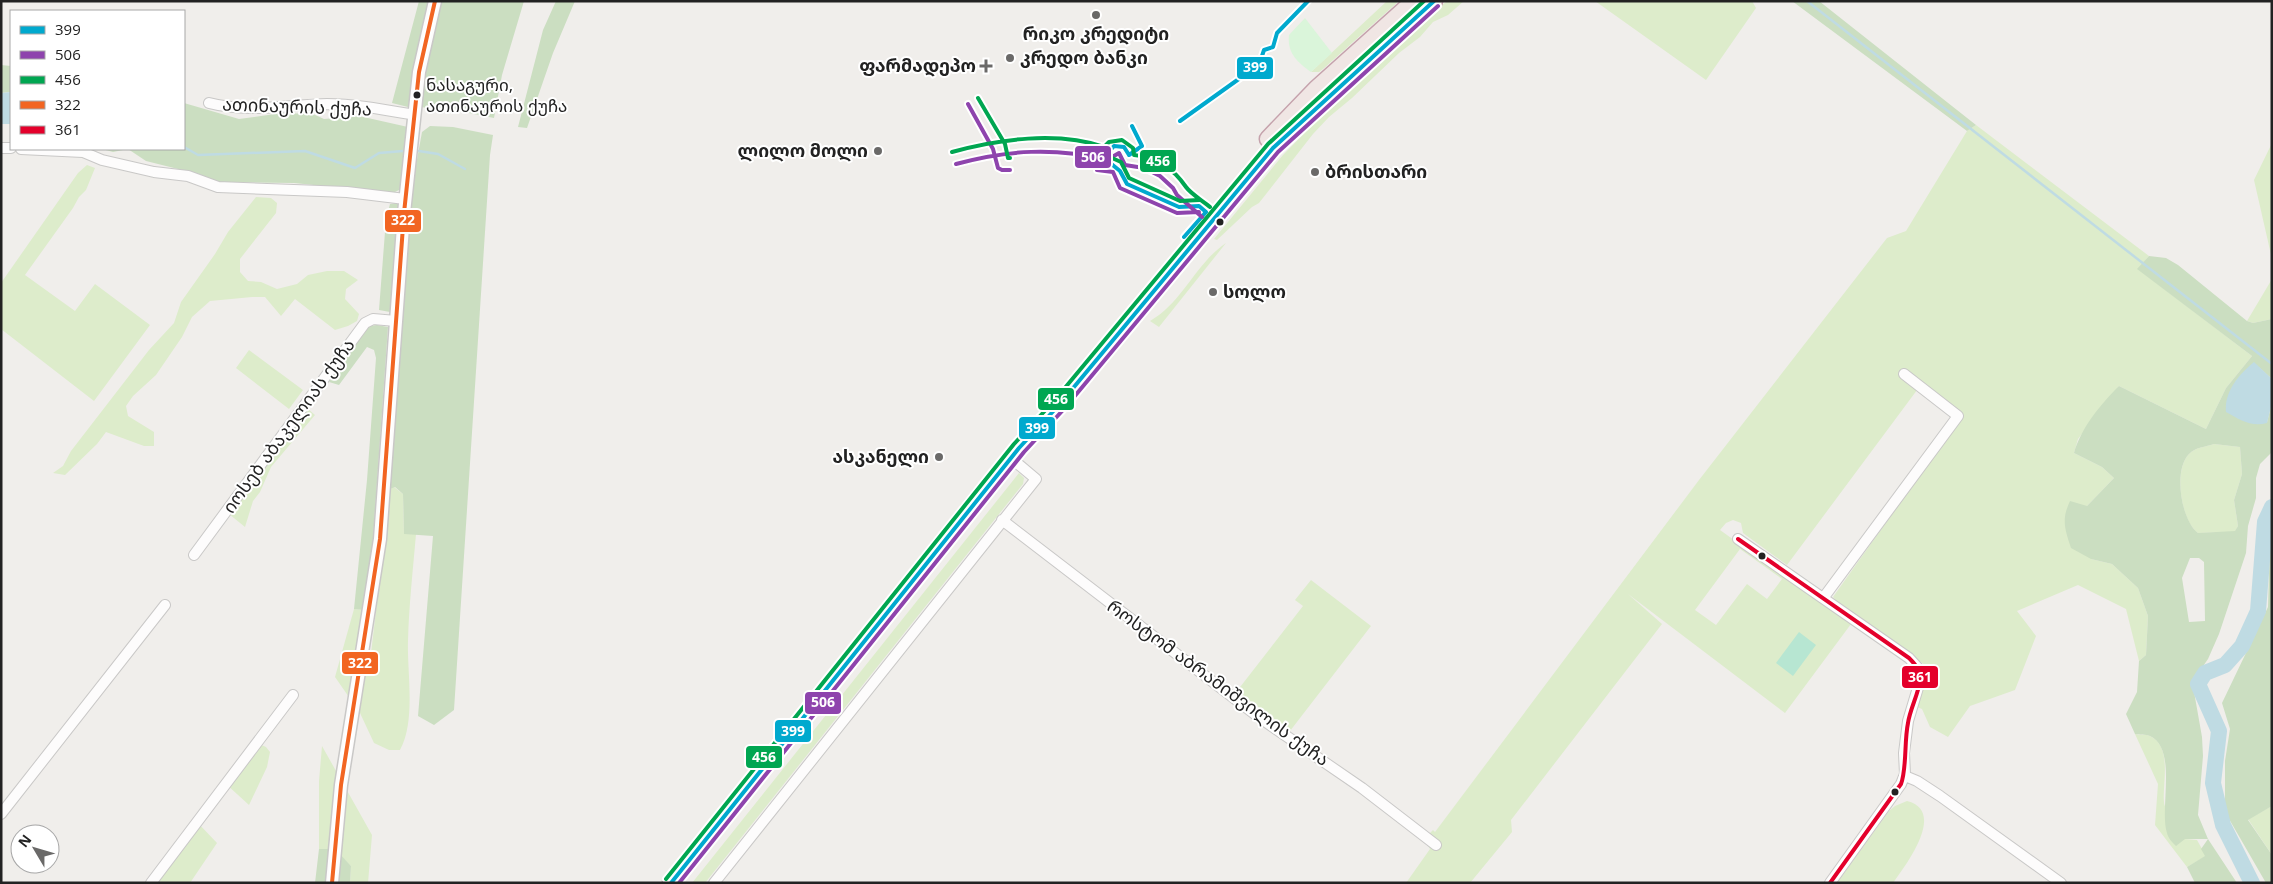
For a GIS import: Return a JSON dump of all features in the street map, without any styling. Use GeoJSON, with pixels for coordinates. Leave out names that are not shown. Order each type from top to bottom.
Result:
{"type":"FeatureCollection","features":[{"type":"Feature","properties":{"kind":"highway"},"geometry":{"type":"LineString","coordinates":[[1015,453],[1052,398],[1255,154],[1316,89],[1414,1]]}},
{"type":"Feature","properties":{"kind":"highway"},"geometry":{"type":"LineString","coordinates":[[671,883],[1015,453],[1059,405],[1273,148],[1434,1]]}},
{"type":"Feature","properties":{"kind":"street"},"geometry":{"type":"LineString","coordinates":[[332,883],[341,785],[380,539],[406,199],[419,72],[435,1]]}},
{"type":"Feature","properties":{"kind":"street","name":"ათინაურის ქუჩა"},"geometry":{"type":"LineString","coordinates":[[209,103],[231,108],[329,104],[415,115]]}},
{"type":"Feature","properties":{"kind":"street"},"geometry":{"type":"LineString","coordinates":[[42,150],[83,152],[102,160],[154,172],[188,176],[218,187],[338,192],[406,199]]}},
{"type":"Feature","properties":{"kind":"street","name":"იოსებ აბაკელიას ქუჩა"},"geometry":{"type":"LineString","coordinates":[[194,555],[365,323],[373,319],[396,321]]}},
{"type":"Feature","properties":{"kind":"street"},"geometry":{"type":"LineString","coordinates":[[1824,597],[1958,416],[1904,374]]}},
{"type":"Feature","properties":{"kind":"street"},"geometry":{"type":"LineString","coordinates":[[714,883],[1036,479],[1015,453]]}},
{"type":"Feature","properties":{"kind":"street","name":"როსტომ აბრამიშვილის ქუჩა"},"geometry":{"type":"LineString","coordinates":[[1002,520],[1258,716],[1362,788],[1436,845]]}},
{"type":"Feature","properties":{"kind":"street"},"geometry":{"type":"LineString","coordinates":[[1738,539],[1824,597],[1909,658],[1918,669],[1920,681],[1908,721],[1904,753],[1904,776],[1901,784],[1830,883]]}},
{"type":"Feature","properties":{"kind":"street"},"geometry":{"type":"LineString","coordinates":[[1,814],[165,605]]}},
{"type":"Feature","properties":{"kind":"street"},"geometry":{"type":"LineString","coordinates":[[151,883],[293,695]]}},
{"type":"Feature","properties":{"kind":"street"},"geometry":{"type":"LineString","coordinates":[[1904,776],[1917,781],[1940,796],[2061,883]]}},
{"type":"Feature","properties":{"kind":"green space"},"geometry":{"type":"Polygon","coordinates":[[[419,1],[524,1],[502,75],[494,118],[444,108],[408,107],[392,103],[419,1]]]}},
{"type":"Feature","properties":{"kind":"green space"},"geometry":{"type":"Polygon","coordinates":[[[556,1],[575,1],[553,53],[527,128],[518,127],[543,30],[556,1]]]}},
{"type":"Feature","properties":{"kind":"green space"},"geometry":{"type":"Polygon","coordinates":[[[1387,1],[1399,1],[1323,69],[1319,72],[1311,72],[1387,1]]]}},
{"type":"Feature","properties":{"kind":"green space"},"geometry":{"type":"Polygon","coordinates":[[[1448,1],[1464,1],[1448,15],[1433,22],[1420,37],[1399,53],[1329,117],[1313,134],[1259,203],[1252,207],[1217,240],[1214,239],[1283,155],[1335,102],[1440,6],[1448,1]]]}},
{"type":"Feature","properties":{"kind":"green space"},"geometry":{"type":"Polygon","coordinates":[[[1595,1],[1752,1],[1756,8],[1706,80],[1595,1]]]}},
{"type":"Feature","properties":{"kind":"green space"},"geometry":{"type":"Polygon","coordinates":[[[1792,1],[1819,1],[1976,125],[1967,131],[1792,1]]]}},
{"type":"Feature","properties":{"kind":"green space"},"geometry":{"type":"Polygon","coordinates":[[[1305,18],[1332,53],[1311,72],[1301,65],[1291,52],[1289,41],[1289,35],[1305,18]]]}},
{"type":"Feature","properties":{"kind":"green space"},"geometry":{"type":"Polygon","coordinates":[[[1,65],[10,66],[10,92],[1,93],[1,65]]]}},
{"type":"Feature","properties":{"kind":"green space"},"geometry":{"type":"Polygon","coordinates":[[[185,103],[239,119],[282,113],[313,114],[324,119],[359,116],[408,127],[401,189],[393,193],[294,183],[219,182],[194,173],[146,161],[130,150],[185,150],[185,103]]]}},
{"type":"Feature","properties":{"kind":"green space"},"geometry":{"type":"Polygon","coordinates":[[[1976,125],[2149,256],[2138,269],[2252,356],[2226,388],[2206,429],[2119,386],[2078,439],[2074,453],[2102,467],[2114,478],[2087,506],[2091,559],[2112,564],[2138,588],[2148,616],[2146,655],[2139,661],[2126,609],[2078,585],[2017,611],[2036,636],[2015,690],[1970,706],[1948,737],[1930,727],[1922,709],[1917,707],[1925,681],[1925,665],[1843,609],[1833,597],[1961,417],[1923,382],[1787,565],[1743,533],[1741,523],[1733,520],[1726,523],[1720,530],[1851,624],[1785,713],[1628,594],[1662,624],[1511,820],[1512,832],[1470,883],[1406,883],[1430,849],[1424,839],[1433,830],[1435,832],[1699,480],[1887,238],[1906,231],[1967,131],[1976,125]],[[1740,549],[1695,610],[1716,625],[1747,584],[1767,599],[1782,579],[1740,549]]]}},
{"type":"Feature","properties":{"kind":"green space"},"geometry":{"type":"Polygon","coordinates":[[[430,126],[453,127],[493,135],[490,155],[454,710],[434,725],[418,716],[433,536],[404,534],[403,494],[395,487],[390,489],[410,198],[422,132],[430,126]]]}},
{"type":"Feature","properties":{"kind":"green space"},"geometry":{"type":"Polygon","coordinates":[[[2272,143],[2272,259],[2254,180],[2272,143]]]}},
{"type":"Feature","properties":{"kind":"green space"},"geometry":{"type":"Polygon","coordinates":[[[106,150],[123,150],[113,152],[106,150]]]}},
{"type":"Feature","properties":{"kind":"green space"},"geometry":{"type":"Polygon","coordinates":[[[87,165],[95,168],[86,190],[79,197],[25,275],[75,311],[95,284],[150,325],[94,401],[1,329],[1,283],[78,173],[87,165]]]}},
{"type":"Feature","properties":{"kind":"green space"},"geometry":{"type":"Polygon","coordinates":[[[256,197],[271,198],[277,203],[276,213],[240,259],[240,272],[248,281],[261,282],[277,289],[297,284],[308,275],[327,271],[344,271],[358,280],[346,289],[345,299],[359,314],[357,321],[335,330],[295,299],[281,316],[265,297],[210,301],[192,317],[182,337],[156,375],[133,396],[126,406],[128,416],[154,432],[154,446],[144,446],[106,432],[97,444],[65,475],[53,473],[63,466],[71,451],[149,350],[174,323],[181,302],[228,232],[256,197]]]}},
{"type":"Feature","properties":{"kind":"green space"},"geometry":{"type":"Polygon","coordinates":[[[398,203],[390,312],[379,310],[386,219],[390,204],[398,203]]]}},
{"type":"Feature","properties":{"kind":"green space"},"geometry":{"type":"Polygon","coordinates":[[[1226,243],[1159,327],[1150,321],[1171,304],[1206,261],[1226,243]]]}},
{"type":"Feature","properties":{"kind":"green space"},"geometry":{"type":"Polygon","coordinates":[[[2149,256],[2166,258],[2178,265],[2247,321],[2253,323],[2272,319],[2272,379],[2254,363],[2267,422],[2272,403],[2272,452],[2260,464],[2256,478],[2256,498],[2248,526],[2246,553],[2219,634],[2193,686],[2202,737],[2203,756],[2198,815],[2208,839],[2185,839],[2176,846],[2168,837],[2165,822],[2166,766],[2163,753],[2158,743],[2150,736],[2135,734],[2126,714],[2137,692],[2139,661],[2146,655],[2148,616],[2138,588],[2112,564],[2091,559],[2071,548],[2066,530],[2065,519],[2070,501],[2087,506],[2114,478],[2102,467],[2074,453],[2081,435],[2092,417],[2119,386],[2206,429],[2226,388],[2252,356],[2137,269],[2149,256]],[[2214,444],[2191,452],[2184,461],[2181,471],[2180,483],[2183,507],[2192,527],[2198,533],[2235,531],[2238,526],[2234,500],[2242,474],[2240,447],[2214,444]],[[2190,558],[2182,578],[2189,622],[2205,621],[2204,562],[2199,558],[2190,558]]]}},
{"type":"Feature","properties":{"kind":"green space"},"geometry":{"type":"Polygon","coordinates":[[[2272,279],[2272,319],[2253,323],[2247,321],[2272,279]]]}},
{"type":"Feature","properties":{"kind":"green space"},"geometry":{"type":"Polygon","coordinates":[[[369,326],[388,327],[372,553],[364,610],[354,609],[367,480],[376,358],[374,350],[367,347],[339,385],[329,382],[369,326]]]}},
{"type":"Feature","properties":{"kind":"green space"},"geometry":{"type":"Polygon","coordinates":[[[249,350],[303,390],[289,409],[236,368],[249,350]]]}},
{"type":"Feature","properties":{"kind":"green space"},"geometry":{"type":"Polygon","coordinates":[[[307,408],[315,415],[271,467],[260,492],[253,501],[245,527],[229,514],[307,408]]]}},
{"type":"Feature","properties":{"kind":"green space"},"geometry":{"type":"Polygon","coordinates":[[[2214,444],[2240,447],[2242,474],[2234,500],[2238,526],[2235,532],[2198,533],[2192,527],[2183,507],[2180,483],[2184,461],[2194,450],[2214,444]]]}},
{"type":"Feature","properties":{"kind":"green space"},"geometry":{"type":"Polygon","coordinates":[[[1019,473],[1024,478],[1023,484],[705,883],[692,883],[1019,473]]]}},
{"type":"Feature","properties":{"kind":"green space"},"geometry":{"type":"Polygon","coordinates":[[[394,487],[403,494],[404,534],[416,534],[409,628],[410,697],[408,725],[400,750],[389,750],[374,743],[360,713],[335,677],[354,609],[364,610],[353,670],[369,671],[390,489],[394,487]]]}},
{"type":"Feature","properties":{"kind":"green space"},"geometry":{"type":"Polygon","coordinates":[[[2272,534],[2272,806],[2248,820],[2272,855],[2272,883],[2266,883],[2225,812],[2225,761],[2230,729],[2222,703],[2268,607],[2270,541],[2272,534]]]}},
{"type":"Feature","properties":{"kind":"green space"},"geometry":{"type":"Polygon","coordinates":[[[1311,580],[1371,626],[1290,731],[1237,691],[1303,606],[1295,600],[1311,580]]]}},
{"type":"Feature","properties":{"kind":"green space"},"geometry":{"type":"Polygon","coordinates":[[[1799,632],[1816,645],[1793,676],[1776,663],[1799,632]]]}},
{"type":"Feature","properties":{"kind":"green space"},"geometry":{"type":"Polygon","coordinates":[[[2135,734],[2150,736],[2162,748],[2165,766],[2165,806],[2185,839],[2197,840],[2206,856],[2187,867],[2155,825],[2158,784],[2135,734]]]}},
{"type":"Feature","properties":{"kind":"green space"},"geometry":{"type":"Polygon","coordinates":[[[257,743],[266,747],[270,752],[267,767],[249,805],[226,784],[257,743]]]}},
{"type":"Feature","properties":{"kind":"green space"},"geometry":{"type":"Polygon","coordinates":[[[322,746],[372,835],[368,883],[350,883],[351,866],[335,850],[319,849],[319,781],[322,746]]]}},
{"type":"Feature","properties":{"kind":"green space"},"geometry":{"type":"Polygon","coordinates":[[[1907,801],[1918,807],[1924,816],[1924,827],[1914,852],[1893,883],[1837,883],[1889,811],[1907,801]]]}},
{"type":"Feature","properties":{"kind":"green space"},"geometry":{"type":"Polygon","coordinates":[[[2272,806],[2272,855],[2248,819],[2272,806]]]}},
{"type":"Feature","properties":{"kind":"green space"},"geometry":{"type":"Polygon","coordinates":[[[197,822],[217,843],[190,883],[151,883],[197,822]]]}},
{"type":"Feature","properties":{"kind":"green space"},"geometry":{"type":"Polygon","coordinates":[[[2208,839],[2237,883],[2195,883],[2187,867],[2205,856],[2201,849],[2208,839]]]}},
{"type":"Feature","properties":{"kind":"green space"},"geometry":{"type":"Polygon","coordinates":[[[319,849],[329,849],[327,883],[315,883],[319,849]]]}},
{"type":"Feature","properties":{"kind":"green space"},"geometry":{"type":"Polygon","coordinates":[[[339,853],[351,866],[350,883],[337,883],[339,853]]]}},
{"type":"Feature","properties":{"kind":"water"},"geometry":{"type":"Polygon","coordinates":[[[10,92],[10,124],[1,124],[1,93],[10,92]]]}},
{"type":"Feature","properties":{"kind":"water"},"geometry":{"type":"Polygon","coordinates":[[[2254,362],[2272,379],[2272,403],[2267,423],[2261,424],[2246,422],[2226,412],[2227,397],[2230,391],[2243,372],[2254,362]]]}},
{"type":"Feature","properties":{"kind":"waterway"},"geometry":{"type":"LineString","coordinates":[[1807,1],[2272,364]]}},
{"type":"Feature","properties":{"kind":"waterway"},"geometry":{"type":"LineString","coordinates":[[185,148],[198,155],[305,151],[355,168],[379,153],[403,151]]}},
{"type":"Feature","properties":{"kind":"waterway"},"geometry":{"type":"LineString","coordinates":[[419,151],[438,154],[465,169]]}},
{"type":"Feature","properties":{"kind":"waterway"},"geometry":{"type":"LineString","coordinates":[[2252,883],[2223,825],[2213,783],[2219,731],[2198,684],[2205,673],[2225,665],[2242,646],[2258,611],[2265,522],[2272,507]]}},
{"type":"Feature","properties":{"kind":"transit line","name":"322"},"geometry":{"type":"LineString","coordinates":[[332,883],[341,785],[380,539],[404,213],[419,72],[435,1]]}},
{"type":"Feature","properties":{"kind":"transit line","name":"399"},"geometry":{"type":"LineString","coordinates":[[1180,121],[1264,61],[1262,56],[1264,50],[1273,47],[1277,33],[1308,1]]}},
{"type":"Feature","properties":{"kind":"transit line","name":"456"},"geometry":{"type":"LineString","coordinates":[[666,879],[1014,444],[1054,401],[1268,144],[1424,1]]}},
{"type":"Feature","properties":{"kind":"transit line","name":"399"},"geometry":{"type":"LineString","coordinates":[[671,883],[1019,448],[1059,405],[1273,148],[1434,1]]}},
{"type":"Feature","properties":{"kind":"transit line","name":"506"},"geometry":{"type":"LineString","coordinates":[[679,883],[1024,452],[1064,409],[1278,152],[1438,6]]}},
{"type":"Feature","properties":{"kind":"transit line","name":"456"},"geometry":{"type":"LineString","coordinates":[[978,98],[1005,144],[1008,158],[1010,158]]}},
{"type":"Feature","properties":{"kind":"transit line","name":"506"},"geometry":{"type":"LineString","coordinates":[[968,104],[993,149],[998,168],[1010,170]]}},
{"type":"Feature","properties":{"kind":"transit line","name":"399"},"geometry":{"type":"LineString","coordinates":[[1132,126],[1142,146],[1129,155],[1124,147],[1114,146],[1107,154],[1109,162],[1120,171],[1127,184],[1179,207],[1199,206],[1206,212],[1184,237]]}},
{"type":"Feature","properties":{"kind":"transit line","name":"456"},"geometry":{"type":"LineString","coordinates":[[952,152],[1008,140],[1067,139],[1104,147],[1109,142],[1122,140],[1133,148],[1134,155],[1150,158],[1170,169],[1191,192],[1210,207]]}},
{"type":"Feature","properties":{"kind":"transit line","name":"506"},"geometry":{"type":"LineString","coordinates":[[956,164],[1012,153],[1069,153],[1107,160],[1119,153],[1125,165],[1144,168],[1160,176],[1173,188],[1177,195],[1202,217]]}},
{"type":"Feature","properties":{"kind":"transit line","name":"456"},"geometry":{"type":"LineString","coordinates":[[1097,158],[1112,158],[1121,162],[1129,178],[1180,201],[1199,200]]}},
{"type":"Feature","properties":{"kind":"transit line","name":"506"},"geometry":{"type":"LineString","coordinates":[[1097,170],[1113,172],[1120,188],[1177,213],[1199,212]]}},
{"type":"Feature","properties":{"kind":"transit line","name":"361"},"geometry":{"type":"LineString","coordinates":[[1738,539],[1909,658],[1920,674],[1919,686],[1908,723],[1901,784],[1830,883]]}},
{"type":"Feature","properties":{"kind":"place","name":"რიკო კრედიტი"},"geometry":{"type":"Point","coordinates":[1096,15]}},
{"type":"Feature","properties":{"kind":"place","name":"კრედო ბანკი"},"geometry":{"type":"Point","coordinates":[1010,58]}},
{"type":"Feature","properties":{"kind":"place","name":"ფარმადეპო"},"geometry":{"type":"Point","coordinates":[986,66]}},
{"type":"Feature","properties":{"kind":"place","name":"ნასაგური, ათინაურის ქუჩა"},"geometry":{"type":"Point","coordinates":[417,95]}},
{"type":"Feature","properties":{"kind":"place","name":"ლილო მოლი"},"geometry":{"type":"Point","coordinates":[878,151]}},
{"type":"Feature","properties":{"kind":"place","name":"ბრისთარი"},"geometry":{"type":"Point","coordinates":[1315,172]}},
{"type":"Feature","properties":{"kind":"place","name":"სოლო"},"geometry":{"type":"Point","coordinates":[1213,292]}},
{"type":"Feature","properties":{"kind":"place","name":"ასკანელი"},"geometry":{"type":"Point","coordinates":[939,457]}}]}
